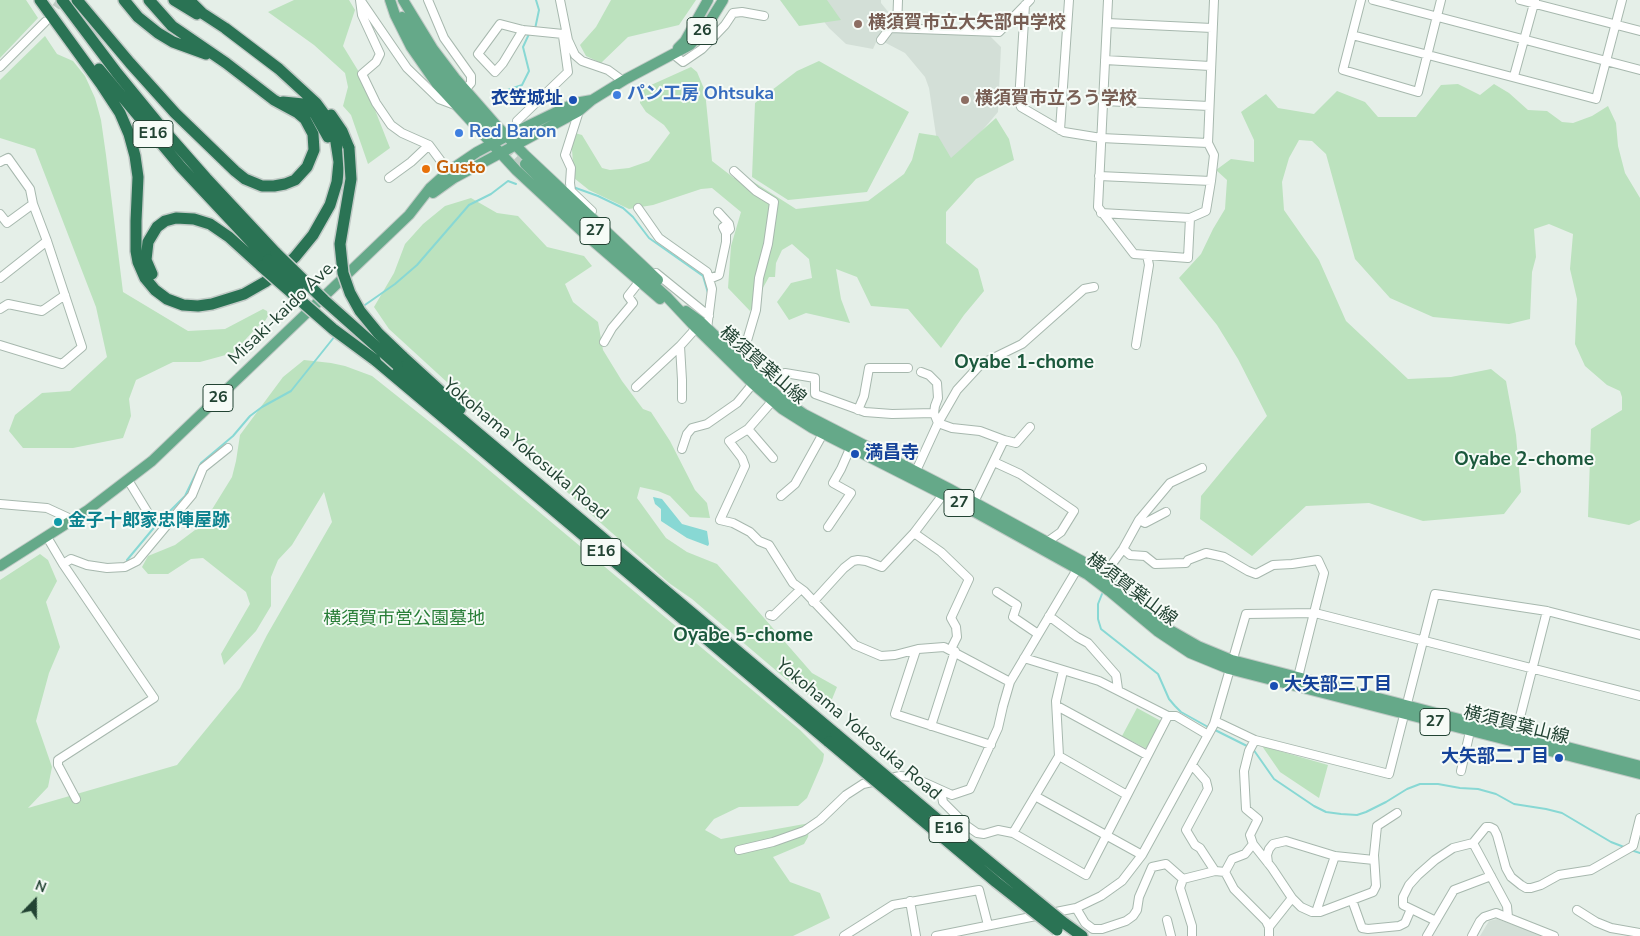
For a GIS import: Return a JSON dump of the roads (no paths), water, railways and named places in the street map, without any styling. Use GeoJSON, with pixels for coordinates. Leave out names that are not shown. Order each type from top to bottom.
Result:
{"type":"FeatureCollection","features":[{"type":"Feature","properties":{"kind":"highway"},"geometry":{"type":"LineString","coordinates":[[40,0],[83,58],[120,113],[134,148],[137,169],[135,239],[138,262],[145,278],[155,290],[172,301],[183,305],[207,305],[226,301],[244,294],[265,282],[281,270],[304,246],[316,230],[330,205],[339,168],[339,155],[335,136],[323,112],[310,97],[279,69]]}},
{"type":"Feature","properties":{"kind":"highway","name":"Yokohama Yokosuka Road"},"geometry":{"type":"LineString","coordinates":[[48,0],[110,82],[159,141],[209,198],[333,329],[375,360],[832,738],[943,824],[1062,930],[1082,936]]}},
{"type":"Feature","properties":{"kind":"highway","name":"Yokohama Yokosuka Road"},"geometry":{"type":"LineString","coordinates":[[62,0],[117,73],[212,185],[268,260],[324,300],[400,360],[563,505],[832,738]]}},
{"type":"Feature","properties":{"kind":"highway"},"geometry":{"type":"LineString","coordinates":[[77,0],[130,62],[202,140],[240,176],[262,186],[285,184],[294,180],[307,167],[314,150],[313,134],[304,119],[298,113],[274,100],[226,63],[172,26],[149,0]]}},
{"type":"Feature","properties":{"kind":"highway"},"geometry":{"type":"LineString","coordinates":[[124,0],[138,17],[165,38],[226,63]]}},
{"type":"Feature","properties":{"kind":"highway"},"geometry":{"type":"LineString","coordinates":[[189,0],[208,17],[279,69],[321,103],[332,115],[342,131],[349,148],[351,179],[340,244],[343,273],[350,294],[360,310],[400,360]]}},
{"type":"Feature","properties":{"kind":"highway"},"geometry":{"type":"LineString","coordinates":[[175,1],[193,12],[208,17]]}},
{"type":"Feature","properties":{"kind":"highway"},"geometry":{"type":"LineString","coordinates":[[268,260],[217,229],[194,219],[176,218],[165,222],[153,232],[146,247],[148,266],[158,282],[176,295],[202,299],[227,294],[251,283],[276,266],[297,244],[319,213],[327,193],[332,173],[331,148],[325,129],[308,107],[303,104],[274,100]]}},
{"type":"Feature","properties":{"kind":"main road"},"geometry":{"type":"LineString","coordinates":[[390,0],[395,15],[411,47],[436,83],[500,153],[587,236],[639,282],[702,322]]}},
{"type":"Feature","properties":{"kind":"main road"},"geometry":{"type":"LineString","coordinates":[[390,0],[442,77],[486,124]]}},
{"type":"Feature","properties":{"kind":"main road"},"geometry":{"type":"LineString","coordinates":[[402,0],[413,32]]}},
{"type":"Feature","properties":{"kind":"main road"},"geometry":{"type":"LineString","coordinates":[[402,0],[433,49],[465,90],[511,140],[702,322]]}},
{"type":"Feature","properties":{"kind":"main road","name":"Misaki-kaido Ave."},"geometry":{"type":"LineString","coordinates":[[672,54],[685,41],[708,0]]}},
{"type":"Feature","properties":{"kind":"main road","name":"Misaki-kaido Ave."},"geometry":{"type":"LineString","coordinates":[[0,566],[73,520],[128,480],[159,454],[417,206],[477,152],[492,144],[511,140],[579,110],[623,81],[690,45],[705,29],[723,0]]}},
{"type":"Feature","properties":{"kind":"main road","name":"Misaki-kaido Ave."},"geometry":{"type":"LineString","coordinates":[[451,175],[500,153],[511,140],[575,103],[592,100]]}},
{"type":"Feature","properties":{"kind":"main road","name":"横須賀葉山線"},"geometry":{"type":"LineString","coordinates":[[525,164],[579,217],[667,297],[702,322],[756,381],[775,398],[804,414],[826,430],[946,491],[1080,565],[1104,575],[1170,630],[1231,665],[1298,677],[1406,710]]}},
{"type":"Feature","properties":{"kind":"main road","name":"横須賀葉山線"},"geometry":{"type":"LineString","coordinates":[[702,322],[756,381],[769,388],[775,398]]}},
{"type":"Feature","properties":{"kind":"main road","name":"横須賀葉山線"},"geometry":{"type":"LineString","coordinates":[[852,444],[916,471],[946,491],[974,502],[1047,542],[1080,565],[1157,631],[1201,658],[1514,738],[1640,774]]}},
{"type":"Feature","properties":{"kind":"main road","name":"横須賀葉山線"},"geometry":{"type":"LineString","coordinates":[[1514,738],[1640,766]]}},
{"type":"Feature","properties":{"kind":"street"},"geometry":{"type":"LineString","coordinates":[[360,0],[407,68],[439,99],[455,105]]}},
{"type":"Feature","properties":{"kind":"street"},"geometry":{"type":"LineString","coordinates":[[360,0],[362,15],[380,54],[376,62],[362,74],[376,103],[391,125],[402,133],[429,145],[451,175]]}},
{"type":"Feature","properties":{"kind":"street"},"geometry":{"type":"LineString","coordinates":[[428,0],[444,38],[471,76],[470,83],[465,90]]}},
{"type":"Feature","properties":{"kind":"street"},"geometry":{"type":"LineString","coordinates":[[517,121],[568,72],[560,0]]}},
{"type":"Feature","properties":{"kind":"street"},"geometry":{"type":"LineString","coordinates":[[897,28],[898,0]]}},
{"type":"Feature","properties":{"kind":"street"},"geometry":{"type":"LineString","coordinates":[[1060,130],[1069,0]]}},
{"type":"Feature","properties":{"kind":"street"},"geometry":{"type":"LineString","coordinates":[[1108,0],[1098,207],[1134,254],[1188,258],[1190,218]]}},
{"type":"Feature","properties":{"kind":"street"},"geometry":{"type":"LineString","coordinates":[[1102,212],[1190,218],[1206,211],[1214,155],[1208,143],[1214,0]]}},
{"type":"Feature","properties":{"kind":"street"},"geometry":{"type":"LineString","coordinates":[[1361,0],[1343,70],[1418,92],[1442,0]]}},
{"type":"Feature","properties":{"kind":"street"},"geometry":{"type":"LineString","coordinates":[[1373,0],[1640,70]]}},
{"type":"Feature","properties":{"kind":"street"},"geometry":{"type":"LineString","coordinates":[[1520,0],[1534,2],[1640,31]]}},
{"type":"Feature","properties":{"kind":"street"},"geometry":{"type":"LineString","coordinates":[[1352,35],[1596,99],[1622,0]]}},
{"type":"Feature","properties":{"kind":"street"},"geometry":{"type":"LineString","coordinates":[[1514,76],[1534,2]]}},
{"type":"Feature","properties":{"kind":"street"},"geometry":{"type":"LineString","coordinates":[[881,40],[890,28],[999,32],[1027,3]]}},
{"type":"Feature","properties":{"kind":"street"},"geometry":{"type":"LineString","coordinates":[[1027,3],[1019,101],[1021,107],[1064,132],[1101,138],[1208,143]]}},
{"type":"Feature","properties":{"kind":"street"},"geometry":{"type":"LineString","coordinates":[[672,54],[683,62],[702,50],[725,25],[733,13],[742,12],[764,16]]}},
{"type":"Feature","properties":{"kind":"street"},"geometry":{"type":"LineString","coordinates":[[0,67],[45,22]]}},
{"type":"Feature","properties":{"kind":"street"},"geometry":{"type":"LineString","coordinates":[[1107,23],[1212,28]]}},
{"type":"Feature","properties":{"kind":"street"},"geometry":{"type":"LineString","coordinates":[[523,30],[503,63],[495,72],[478,54],[500,24],[523,30],[564,33]]}},
{"type":"Feature","properties":{"kind":"street"},"geometry":{"type":"LineString","coordinates":[[564,33],[575,55],[582,61],[608,70],[623,81]]}},
{"type":"Feature","properties":{"kind":"street"},"geometry":{"type":"LineString","coordinates":[[1105,60],[1210,66]]}},
{"type":"Feature","properties":{"kind":"street"},"geometry":{"type":"LineString","coordinates":[[1104,101],[1209,106]]}},
{"type":"Feature","properties":{"kind":"street"},"geometry":{"type":"LineString","coordinates":[[579,110],[565,155],[570,168],[571,191],[666,283],[702,322]]}},
{"type":"Feature","properties":{"kind":"street"},"geometry":{"type":"LineString","coordinates":[[389,178],[411,162],[429,145]]}},
{"type":"Feature","properties":{"kind":"street"},"geometry":{"type":"LineString","coordinates":[[0,162],[8,158],[30,189],[33,204],[82,347],[62,364],[0,345]]}},
{"type":"Feature","properties":{"kind":"street"},"geometry":{"type":"LineString","coordinates":[[734,171],[756,191],[774,202],[768,244],[759,278],[756,310],[746,344],[736,357]]}},
{"type":"Feature","properties":{"kind":"street"},"geometry":{"type":"LineString","coordinates":[[1099,176],[1211,181]]}},
{"type":"Feature","properties":{"kind":"street"},"geometry":{"type":"LineString","coordinates":[[0,214],[7,223],[33,204]]}},
{"type":"Feature","properties":{"kind":"street"},"geometry":{"type":"LineString","coordinates":[[636,387],[680,346],[702,322],[712,289],[708,272],[660,238],[638,208]]}},
{"type":"Feature","properties":{"kind":"street"},"geometry":{"type":"LineString","coordinates":[[709,279],[720,275],[726,242],[725,230],[730,229],[729,224],[718,212]]}},
{"type":"Feature","properties":{"kind":"street"},"geometry":{"type":"LineString","coordinates":[[0,278],[47,241]]}},
{"type":"Feature","properties":{"kind":"street"},"geometry":{"type":"LineString","coordinates":[[1136,346],[1149,265],[1148,255]]}},
{"type":"Feature","properties":{"kind":"street"},"geometry":{"type":"LineString","coordinates":[[604,342],[612,328],[633,303],[628,296],[639,282]]}},
{"type":"Feature","properties":{"kind":"street"},"geometry":{"type":"LineString","coordinates":[[916,471],[938,423],[957,390],[981,364],[1022,344],[1084,290],[1094,287]]}},
{"type":"Feature","properties":{"kind":"street"},"geometry":{"type":"LineString","coordinates":[[0,309],[8,304],[42,311],[65,296]]}},
{"type":"Feature","properties":{"kind":"street"},"geometry":{"type":"LineString","coordinates":[[680,346],[682,399]]}},
{"type":"Feature","properties":{"kind":"street"},"geometry":{"type":"LineString","coordinates":[[858,410],[864,396],[869,368],[908,368]]}},
{"type":"Feature","properties":{"kind":"street"},"geometry":{"type":"LineString","coordinates":[[921,372],[929,375],[937,383],[938,398],[934,406],[934,413],[938,423],[952,428],[980,431],[1016,443],[1030,427]]}},
{"type":"Feature","properties":{"kind":"street"},"geometry":{"type":"LineString","coordinates":[[769,388],[785,373],[815,378],[815,394],[858,410],[875,414],[934,413]]}},
{"type":"Feature","properties":{"kind":"street"},"geometry":{"type":"LineString","coordinates":[[682,449],[687,434],[692,428],[707,424],[737,403],[756,381]]}},
{"type":"Feature","properties":{"kind":"street"},"geometry":{"type":"LineString","coordinates":[[775,398],[748,429],[729,441],[742,458],[745,466],[720,520],[733,523],[750,532],[759,541],[769,545],[793,583],[855,645],[881,656],[944,646],[1010,682]]}},
{"type":"Feature","properties":{"kind":"street"},"geometry":{"type":"LineString","coordinates":[[748,429],[773,458]]}},
{"type":"Feature","properties":{"kind":"street"},"geometry":{"type":"LineString","coordinates":[[781,496],[795,484],[826,430]]}},
{"type":"Feature","properties":{"kind":"street"},"geometry":{"type":"LineString","coordinates":[[974,502],[1004,440]]}},
{"type":"Feature","properties":{"kind":"street"},"geometry":{"type":"LineString","coordinates":[[828,528],[851,493],[833,483],[842,469],[852,444]]}},
{"type":"Feature","properties":{"kind":"street"},"geometry":{"type":"LineString","coordinates":[[62,564],[71,559],[87,565],[107,568],[125,567],[137,561],[192,495],[203,468],[228,448]]}},
{"type":"Feature","properties":{"kind":"street"},"geometry":{"type":"LineString","coordinates":[[994,462],[1020,474],[1074,511],[1061,532],[1047,542]]}},
{"type":"Feature","properties":{"kind":"street"},"geometry":{"type":"LineString","coordinates":[[1104,575],[1123,550],[1140,520],[1170,483],[1202,468]]}},
{"type":"Feature","properties":{"kind":"street"},"geometry":{"type":"LineString","coordinates":[[128,480],[153,521]]}},
{"type":"Feature","properties":{"kind":"street"},"geometry":{"type":"LineString","coordinates":[[814,602],[844,568],[853,562],[866,560],[882,567],[914,534],[946,491]]}},
{"type":"Feature","properties":{"kind":"street"},"geometry":{"type":"LineString","coordinates":[[0,504],[47,508],[73,520]]}},
{"type":"Feature","properties":{"kind":"street"},"geometry":{"type":"LineString","coordinates":[[1140,520],[1145,523],[1166,512]]}},
{"type":"Feature","properties":{"kind":"street"},"geometry":{"type":"LineString","coordinates":[[914,534],[941,552],[969,579],[951,618],[956,627],[957,637],[931,726]]}},
{"type":"Feature","properties":{"kind":"street"},"geometry":{"type":"LineString","coordinates":[[47,537],[62,564],[154,698],[58,760],[58,765],[76,800]]}},
{"type":"Feature","properties":{"kind":"street"},"geometry":{"type":"LineString","coordinates":[[1123,550],[1130,555],[1145,556],[1155,564],[1186,563],[1188,560],[1206,553],[1224,557],[1256,574],[1273,565],[1318,560],[1324,573],[1298,677]]}},
{"type":"Feature","properties":{"kind":"street"},"geometry":{"type":"LineString","coordinates":[[739,850],[772,842],[804,831],[820,820],[846,795],[863,784],[900,776],[912,777],[952,795],[970,789],[998,728],[1002,706],[1010,682],[1080,565]]}},
{"type":"Feature","properties":{"kind":"street"},"geometry":{"type":"LineString","coordinates":[[770,615],[773,616],[801,589]]}},
{"type":"Feature","properties":{"kind":"street"},"geometry":{"type":"LineString","coordinates":[[997,592],[1016,605],[1014,617],[1038,634]]}},
{"type":"Feature","properties":{"kind":"street"},"geometry":{"type":"LineString","coordinates":[[1215,722],[1254,742],[1390,774],[1435,594],[1547,611],[1640,635]]}},
{"type":"Feature","properties":{"kind":"street"},"geometry":{"type":"LineString","coordinates":[[1514,738],[1547,611]]}},
{"type":"Feature","properties":{"kind":"street"},"geometry":{"type":"LineString","coordinates":[[936,936],[1076,908],[1102,896],[1122,881],[1142,855],[1215,722],[1246,614],[1315,613],[1640,696]]}},
{"type":"Feature","properties":{"kind":"street"},"geometry":{"type":"LineString","coordinates":[[1049,616],[1088,643],[1116,675],[1118,690]]}},
{"type":"Feature","properties":{"kind":"street"},"geometry":{"type":"LineString","coordinates":[[916,650],[895,714],[991,745]]}},
{"type":"Feature","properties":{"kind":"street"},"geometry":{"type":"LineString","coordinates":[[1024,658],[1099,681],[1168,716],[1176,716],[1209,734]]}},
{"type":"Feature","properties":{"kind":"street"},"geometry":{"type":"LineString","coordinates":[[1013,833],[1059,756],[1056,701],[1063,671]]}},
{"type":"Feature","properties":{"kind":"street"},"geometry":{"type":"LineString","coordinates":[[1057,706],[1147,755]]}},
{"type":"Feature","properties":{"kind":"street"},"geometry":{"type":"LineString","coordinates":[[941,791],[943,802],[967,826],[977,833],[984,834],[998,830],[1013,833],[1086,875],[1168,716]]}},
{"type":"Feature","properties":{"kind":"street"},"geometry":{"type":"LineString","coordinates":[[1461,771],[1471,727]]}},
{"type":"Feature","properties":{"kind":"street"},"geometry":{"type":"LineString","coordinates":[[1254,742],[1248,751],[1244,764],[1246,810],[1258,819],[1250,835],[1253,844],[1292,898],[1301,907],[1320,912],[1373,892],[1376,886],[1374,860],[1377,826],[1398,813]]}},
{"type":"Feature","properties":{"kind":"street"},"geometry":{"type":"LineString","coordinates":[[1059,756],[1127,795]]}},
{"type":"Feature","properties":{"kind":"street"},"geometry":{"type":"LineString","coordinates":[[1192,766],[1206,781],[1208,789],[1186,830],[1215,871]]}},
{"type":"Feature","properties":{"kind":"street"},"geometry":{"type":"LineString","coordinates":[[1035,796],[1142,855]]}},
{"type":"Feature","properties":{"kind":"street"},"geometry":{"type":"LineString","coordinates":[[1436,921],[1403,904],[1402,897],[1418,875],[1453,848],[1473,843],[1486,827],[1494,829],[1506,868],[1511,877],[1526,888],[1542,884],[1559,875],[1591,870],[1636,844],[1640,818]]}},
{"type":"Feature","properties":{"kind":"street"},"geometry":{"type":"LineString","coordinates":[[1268,863],[1267,855],[1273,844],[1286,841],[1335,856],[1374,860]]}},
{"type":"Feature","properties":{"kind":"street"},"geometry":{"type":"LineString","coordinates":[[1473,843],[1507,906],[1508,918]]}},
{"type":"Feature","properties":{"kind":"street"},"geometry":{"type":"LineString","coordinates":[[1225,872],[1232,859],[1245,854],[1253,844]]}},
{"type":"Feature","properties":{"kind":"street"},"geometry":{"type":"LineString","coordinates":[[1316,912],[1335,856]]}},
{"type":"Feature","properties":{"kind":"street"},"geometry":{"type":"LineString","coordinates":[[1076,908],[1085,923],[1093,929],[1102,929],[1126,921],[1137,910],[1139,897],[1152,867],[1166,864],[1183,879]]}},
{"type":"Feature","properties":{"kind":"street"},"geometry":{"type":"LineString","coordinates":[[1183,879],[1215,871],[1225,872]]}},
{"type":"Feature","properties":{"kind":"street"},"geometry":{"type":"LineString","coordinates":[[1225,872],[1234,889],[1266,921],[1269,927],[1269,936]]}},
{"type":"Feature","properties":{"kind":"street"},"geometry":{"type":"LineString","coordinates":[[1427,936],[1454,890],[1491,876]]}},
{"type":"Feature","properties":{"kind":"street"},"geometry":{"type":"LineString","coordinates":[[1183,879],[1180,888],[1192,926],[1192,936]]}},
{"type":"Feature","properties":{"kind":"street"},"geometry":{"type":"LineString","coordinates":[[844,936],[893,905],[979,890],[988,926]]}},
{"type":"Feature","properties":{"kind":"street"},"geometry":{"type":"LineString","coordinates":[[1269,927],[1292,898]]}},
{"type":"Feature","properties":{"kind":"street"},"geometry":{"type":"LineString","coordinates":[[1352,900],[1362,928],[1368,929],[1399,926],[1405,922],[1411,908]]}},
{"type":"Feature","properties":{"kind":"street"},"geometry":{"type":"LineString","coordinates":[[910,901],[916,936]]}},
{"type":"Feature","properties":{"kind":"street"},"geometry":{"type":"LineString","coordinates":[[1577,910],[1596,922],[1611,928],[1640,933]]}},
{"type":"Feature","properties":{"kind":"street"},"geometry":{"type":"LineString","coordinates":[[1472,936],[1484,917],[1496,913],[1554,936]]}},
{"type":"Feature","properties":{"kind":"street"},"geometry":{"type":"LineString","coordinates":[[1167,920],[1171,936]]}},
{"type":"Feature","properties":{"kind":"water"},"geometry":{"type":"Polygon","coordinates":[[[653,497],[662,499],[682,524],[707,531],[708,546],[687,538],[661,521],[661,509],[655,504],[653,497]]]}},
{"type":"Feature","properties":{"kind":"waterway"},"geometry":{"type":"LineString","coordinates":[[535,29],[539,10],[536,0]]}},
{"type":"Feature","properties":{"kind":"waterway"},"geometry":{"type":"LineString","coordinates":[[497,102],[499,93],[522,85],[529,71],[523,47],[529,34]]}},
{"type":"Feature","properties":{"kind":"waterway"},"geometry":{"type":"LineString","coordinates":[[508,181],[516,184]]}},
{"type":"Feature","properties":{"kind":"waterway"},"geometry":{"type":"LineString","coordinates":[[362,307],[395,284],[417,265],[469,205],[491,194],[508,181]]}},
{"type":"Feature","properties":{"kind":"waterway"},"geometry":{"type":"LineString","coordinates":[[573,187],[623,208],[633,217],[649,238],[703,276],[708,293]]}},
{"type":"Feature","properties":{"kind":"waterway"},"geometry":{"type":"LineString","coordinates":[[127,560],[157,524],[185,496],[201,463],[233,436],[250,416],[291,391],[335,336]]}},
{"type":"Feature","properties":{"kind":"waterway"},"geometry":{"type":"LineString","coordinates":[[1102,594],[1098,604],[1098,619],[1101,629],[1158,674],[1169,699],[1181,712],[1208,727]]}},
{"type":"Feature","properties":{"kind":"waterway"},"geometry":{"type":"LineString","coordinates":[[1213,729],[1249,747]]}},
{"type":"Feature","properties":{"kind":"waterway"},"geometry":{"type":"LineString","coordinates":[[1253,749],[1274,779],[1326,812],[1357,815],[1420,784],[1438,784],[1478,789],[1496,794],[1514,804],[1562,813],[1611,842],[1624,847]]}},
{"type":"Feature","properties":{"kind":"waterway"},"geometry":{"type":"LineString","coordinates":[[1631,850],[1640,853]]}},
{"type":"Feature","properties":{"kind":"tunnel"},"geometry":{"type":"LineString","coordinates":[[49,17],[61,0]]}},
{"type":"Feature","properties":{"kind":"tunnel"},"geometry":{"type":"LineString","coordinates":[[486,124],[525,164]]}},
{"type":"Feature","properties":{"kind":"place","name":"横須賀市立大矢部中学校"},"geometry":{"type":"Point","coordinates":[858,24]}},
{"type":"Feature","properties":{"kind":"place","name":"パン工房 Ohtsuka"},"geometry":{"type":"Point","coordinates":[617,95]}},
{"type":"Feature","properties":{"kind":"place","name":"衣笠城址"},"geometry":{"type":"Point","coordinates":[573,100]}},
{"type":"Feature","properties":{"kind":"place","name":"横須賀市立ろう学校"},"geometry":{"type":"Point","coordinates":[965,100]}},
{"type":"Feature","properties":{"kind":"place","name":"Red Baron"},"geometry":{"type":"Point","coordinates":[459,133]}},
{"type":"Feature","properties":{"kind":"place","name":"Gusto"},"geometry":{"type":"Point","coordinates":[426,169]}},
{"type":"Feature","properties":{"kind":"place","name":"満昌寺"},"geometry":{"type":"Point","coordinates":[855,454]}},
{"type":"Feature","properties":{"kind":"place","name":"金子十郎家忠陣屋跡"},"geometry":{"type":"Point","coordinates":[58,522]}},
{"type":"Feature","properties":{"kind":"place","name":"大矢部三丁目"},"geometry":{"type":"Point","coordinates":[1274,686]}},
{"type":"Feature","properties":{"kind":"place","name":"大矢部二丁目"},"geometry":{"type":"Point","coordinates":[1559,758]}},
{"type":"Feature","properties":{"kind":"district","name":"Oyabe 1-chome"},"geometry":{"type":"Point","coordinates":[1024,363]}},
{"type":"Feature","properties":{"kind":"district","name":"Oyabe 2-chome"},"geometry":{"type":"Point","coordinates":[1524,460]}},
{"type":"Feature","properties":{"kind":"district","name":"Oyabe 5-chome"},"geometry":{"type":"Point","coordinates":[743,636]}},
{"type":"Feature","properties":{"kind":"park label","name":"横須賀市営公園墓地"},"geometry":{"type":"Point","coordinates":[404,620]}}]}
